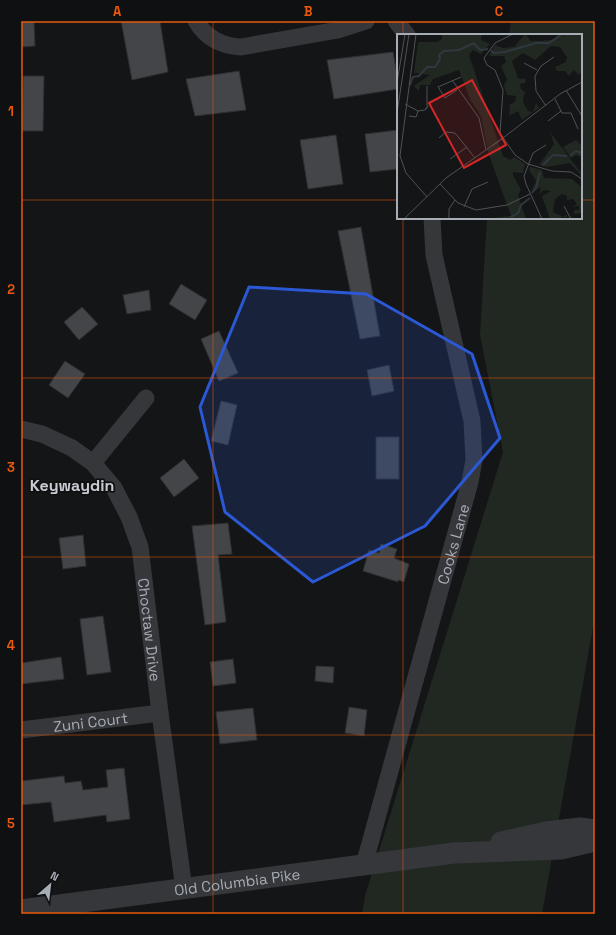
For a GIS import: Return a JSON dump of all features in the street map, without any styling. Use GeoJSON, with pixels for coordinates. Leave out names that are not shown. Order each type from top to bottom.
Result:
{"type":"FeatureCollection","features":[{"type":"Feature","properties":{"kind":"street"},"geometry":{"type":"LineString","coordinates":[[196,21],[201,30],[209,37],[220,43],[241,47],[338,30],[366,21]]}},
{"type":"Feature","properties":{"kind":"street"},"geometry":{"type":"LineString","coordinates":[[396,21],[406,34]]}},
{"type":"Feature","properties":{"kind":"street","name":"Cooks Lane"},"geometry":{"type":"LineString","coordinates":[[364,865],[466,497],[474,460],[472,421],[434,255],[432,219]]}},
{"type":"Feature","properties":{"kind":"street"},"geometry":{"type":"LineString","coordinates":[[93,463],[146,398]]}},
{"type":"Feature","properties":{"kind":"street","name":"Choctaw Drive"},"geometry":{"type":"LineString","coordinates":[[21,429],[42,434],[72,448],[93,463],[114,488],[130,517],[140,547],[160,713],[184,889]]}},
{"type":"Feature","properties":{"kind":"street","name":"Zuni Court"},"geometry":{"type":"LineString","coordinates":[[21,730],[160,713]]}},
{"type":"Feature","properties":{"kind":"street","name":"Old Columbia Pike"},"geometry":{"type":"LineString","coordinates":[[21,910],[454,853],[546,832],[580,828],[595,830]]}},
{"type":"Feature","properties":{"kind":"street","name":"Old Columbia Pike"},"geometry":{"type":"LineString","coordinates":[[454,853],[561,849],[595,841]]}},
{"type":"Feature","properties":{"kind":"highlighted area"},"geometry":{"type":"Polygon","coordinates":[[[249,287],[366,294],[472,354],[500,438],[425,526],[313,582],[225,512],[200,407],[249,287]]]}},
{"type":"Feature","properties":{"kind":"shaded area"},"geometry":{"type":"Polygon","coordinates":[[[511,21],[595,21],[595,616],[542,914],[362,914],[365,896],[503,452],[480,335],[487,219],[582,219],[582,34],[509,34],[511,21]]]}},
{"type":"Feature","properties":{"kind":"building"},"geometry":{"type":"Polygon","coordinates":[[[21,21],[34,21],[35,46],[21,47],[21,21]]]}},
{"type":"Feature","properties":{"kind":"building"},"geometry":{"type":"Polygon","coordinates":[[[121,21],[160,21],[168,72],[132,80],[121,21]]]}},
{"type":"Feature","properties":{"kind":"building"},"geometry":{"type":"Polygon","coordinates":[[[393,52],[397,74],[397,89],[334,99],[327,60],[393,52]]]}},
{"type":"Feature","properties":{"kind":"building"},"geometry":{"type":"Polygon","coordinates":[[[239,71],[246,110],[195,116],[186,79],[239,71]]]}},
{"type":"Feature","properties":{"kind":"building"},"geometry":{"type":"Polygon","coordinates":[[[23,76],[44,76],[43,131],[22,131],[23,76]]]}},
{"type":"Feature","properties":{"kind":"building"},"geometry":{"type":"Polygon","coordinates":[[[397,130],[397,169],[370,172],[365,134],[397,130]]]}},
{"type":"Feature","properties":{"kind":"building"},"geometry":{"type":"Polygon","coordinates":[[[336,135],[343,184],[308,189],[300,140],[336,135]]]}},
{"type":"Feature","properties":{"kind":"building"},"geometry":{"type":"Polygon","coordinates":[[[361,227],[380,336],[360,339],[338,231],[361,227]]]}},
{"type":"Feature","properties":{"kind":"building"},"geometry":{"type":"Polygon","coordinates":[[[181,284],[207,300],[195,320],[169,304],[181,284]]]}},
{"type":"Feature","properties":{"kind":"building"},"geometry":{"type":"Polygon","coordinates":[[[149,290],[151,310],[127,314],[123,295],[149,290]]]}},
{"type":"Feature","properties":{"kind":"building"},"geometry":{"type":"Polygon","coordinates":[[[82,307],[98,324],[79,340],[64,322],[82,307]]]}},
{"type":"Feature","properties":{"kind":"building"},"geometry":{"type":"Polygon","coordinates":[[[219,331],[238,373],[219,381],[201,339],[219,331]]]}},
{"type":"Feature","properties":{"kind":"building"},"geometry":{"type":"Polygon","coordinates":[[[65,361],[85,374],[68,398],[49,385],[65,361]]]}},
{"type":"Feature","properties":{"kind":"building"},"geometry":{"type":"Polygon","coordinates":[[[389,365],[394,391],[372,396],[367,370],[389,365]]]}},
{"type":"Feature","properties":{"kind":"building"},"geometry":{"type":"Polygon","coordinates":[[[221,401],[237,405],[228,445],[211,441],[221,401]]]}},
{"type":"Feature","properties":{"kind":"building"},"geometry":{"type":"Polygon","coordinates":[[[376,437],[399,437],[399,479],[376,479],[376,437]]]}},
{"type":"Feature","properties":{"kind":"building"},"geometry":{"type":"Polygon","coordinates":[[[184,459],[199,478],[174,497],[160,478],[184,459]]]}},
{"type":"Feature","properties":{"kind":"building"},"geometry":{"type":"Polygon","coordinates":[[[228,523],[232,554],[218,555],[226,622],[205,625],[192,526],[228,523]]]}},
{"type":"Feature","properties":{"kind":"building"},"geometry":{"type":"Polygon","coordinates":[[[83,535],[86,566],[63,569],[59,538],[83,535]]]}},
{"type":"Feature","properties":{"kind":"building"},"geometry":{"type":"Polygon","coordinates":[[[381,544],[397,549],[394,558],[409,564],[404,582],[398,580],[398,582],[363,571],[369,550],[379,553],[381,544]]]}},
{"type":"Feature","properties":{"kind":"building"},"geometry":{"type":"Polygon","coordinates":[[[103,616],[111,672],[87,675],[80,619],[103,616]]]}},
{"type":"Feature","properties":{"kind":"building"},"geometry":{"type":"Polygon","coordinates":[[[61,657],[64,679],[21,684],[21,663],[61,657]]]}},
{"type":"Feature","properties":{"kind":"building"},"geometry":{"type":"Polygon","coordinates":[[[233,659],[236,683],[213,686],[210,662],[233,659]]]}},
{"type":"Feature","properties":{"kind":"building"},"geometry":{"type":"Polygon","coordinates":[[[316,666],[334,667],[333,683],[315,681],[316,666]]]}},
{"type":"Feature","properties":{"kind":"building"},"geometry":{"type":"Polygon","coordinates":[[[349,707],[367,710],[364,736],[345,733],[349,707]]]}},
{"type":"Feature","properties":{"kind":"building"},"geometry":{"type":"Polygon","coordinates":[[[253,708],[257,740],[220,744],[216,712],[253,708]]]}},
{"type":"Feature","properties":{"kind":"building"},"geometry":{"type":"Polygon","coordinates":[[[124,768],[130,819],[107,822],[106,815],[54,822],[51,802],[21,805],[21,781],[64,776],[65,783],[81,781],[83,790],[108,787],[106,770],[124,768]]]}},
{"type":"Feature","properties":{"kind":"district","name":"Keywaydin"},"geometry":{"type":"Point","coordinates":[72,485]}}]}
